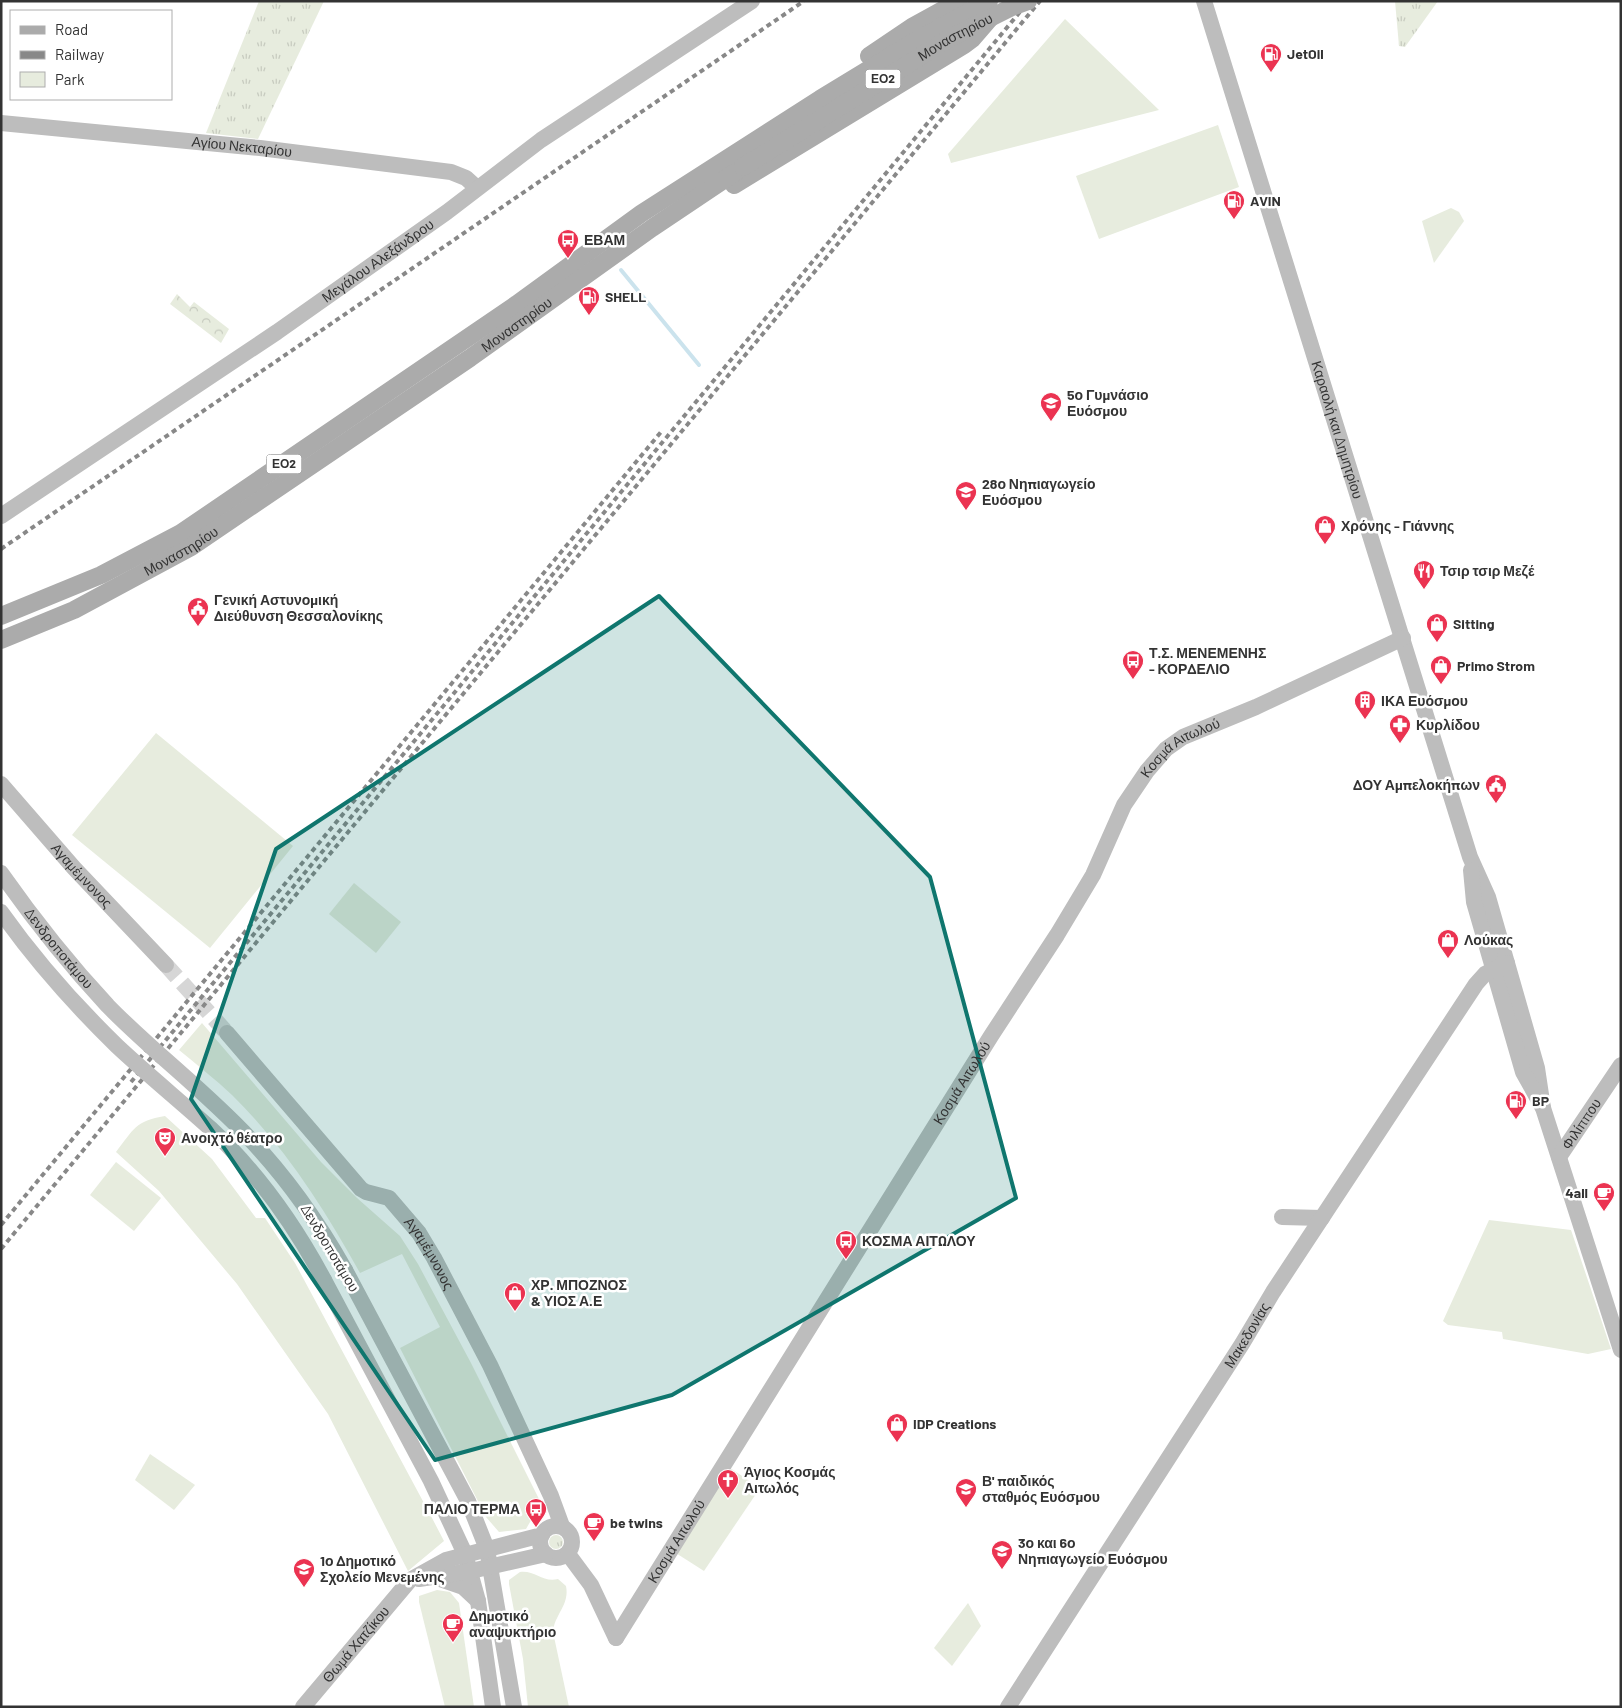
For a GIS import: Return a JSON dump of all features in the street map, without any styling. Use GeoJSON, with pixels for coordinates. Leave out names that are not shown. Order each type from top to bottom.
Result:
{"type":"FeatureCollection","features":[{"type":"Feature","properties":{"kind":"main road"},"geometry":{"type":"LineString","coordinates":[[647,221],[674,184],[912,27],[958,1]]}},
{"type":"Feature","properties":{"kind":"main road","name":"Μοναστηρίου"},"geometry":{"type":"LineString","coordinates":[[1,616],[101,575],[181,533],[509,309],[739,161],[893,54],[989,1]]}},
{"type":"Feature","properties":{"kind":"main road"},"geometry":{"type":"LineString","coordinates":[[647,221],[692,213],[747,176],[964,44],[977,33],[1005,1]]}},
{"type":"Feature","properties":{"kind":"main road","name":"Μοναστηρίου"},"geometry":{"type":"LineString","coordinates":[[739,161],[950,38],[1028,1]]}},
{"type":"Feature","properties":{"kind":"main road","name":"Μοναστηρίου"},"geometry":{"type":"LineString","coordinates":[[1,640],[74,610],[191,547],[470,358],[647,221]]}},
{"type":"Feature","properties":{"kind":"street","name":"Καραολή και Δημητρίου"},"geometry":{"type":"LineString","coordinates":[[1204,1],[1470,857],[1474,902],[1521,1012],[1537,1068],[1543,1108],[1621,1350]]}},
{"type":"Feature","properties":{"kind":"street","name":"Μεγάλου Αλεξάνδρου"},"geometry":{"type":"LineString","coordinates":[[1,516],[277,332],[556,130],[745,3]]}},
{"type":"Feature","properties":{"kind":"street","name":"Αγίου Νεκταρίου"},"geometry":{"type":"LineString","coordinates":[[1,123],[260,148],[451,172],[466,178],[477,188]]}},
{"type":"Feature","properties":{"kind":"street","name":"Κοσμά Αιτωλού"},"geometry":{"type":"LineString","coordinates":[[568,1554],[591,1585],[616,1638],[851,1260],[1057,935],[1093,875],[1124,805],[1147,771],[1166,749],[1183,737],[1256,707],[1403,638]]}},
{"type":"Feature","properties":{"kind":"street","name":"Αγαμέμνονος"},"geometry":{"type":"LineString","coordinates":[[1,784],[74,868],[166,965]]}},
{"type":"Feature","properties":{"kind":"street","name":"Δενδροποτάμου"},"geometry":{"type":"LineString","coordinates":[[1,873],[41,928],[87,983],[136,1032],[235,1123],[270,1161],[309,1212],[345,1270],[468,1501],[487,1549],[514,1707]]}},
{"type":"Feature","properties":{"kind":"street","name":"Δενδροποτάμου"},"geometry":{"type":"LineString","coordinates":[[1,912],[48,971],[92,1021],[152,1078],[211,1130],[251,1172],[288,1220],[324,1280],[431,1481],[465,1554],[478,1601],[493,1707]]}},
{"type":"Feature","properties":{"kind":"street","name":"Καραολή και Δημητρίου"},"geometry":{"type":"LineString","coordinates":[[1503,967],[1511,1032],[1522,1072],[1543,1108]]}},
{"type":"Feature","properties":{"kind":"street","name":"Μακεδονίας"},"geometry":{"type":"LineString","coordinates":[[1008,1707],[1322,1218],[1476,984],[1503,967]]}},
{"type":"Feature","properties":{"kind":"street"},"geometry":{"type":"LineString","coordinates":[[1511,1032],[1521,1012]]}},
{"type":"Feature","properties":{"kind":"street","name":"Αγαμέμνονος"},"geometry":{"type":"LineString","coordinates":[[227,1033],[361,1189],[389,1198],[419,1234],[438,1264],[490,1365],[552,1496],[562,1526]]}},
{"type":"Feature","properties":{"kind":"street","name":"Φιλίππου"},"geometry":{"type":"LineString","coordinates":[[1559,1157],[1621,1065]]}},
{"type":"Feature","properties":{"kind":"street"},"geometry":{"type":"LineString","coordinates":[[1282,1216],[1322,1218]]}},
{"type":"Feature","properties":{"kind":"street"},"geometry":{"type":"LineString","coordinates":[[410,1580],[471,1571],[546,1554],[558,1558],[568,1554],[573,1544],[572,1538],[562,1526],[552,1526],[542,1534],[540,1544],[546,1554]]}},
{"type":"Feature","properties":{"kind":"street","name":"Θωμά Χατζίκου"},"geometry":{"type":"LineString","coordinates":[[303,1707],[410,1580],[446,1560],[542,1534]]}},
{"type":"Feature","properties":{"kind":"street"},"geometry":{"type":"LineString","coordinates":[[432,1577],[463,1588],[478,1601]]}},
{"type":"Feature","properties":{"kind":"highlighted area"},"geometry":{"type":"Polygon","coordinates":[[[659,596],[930,877],[1016,1198],[672,1395],[435,1460],[191,1099],[276,849],[659,596]]]}},
{"type":"Feature","properties":{"kind":"green space"},"geometry":{"type":"Polygon","coordinates":[[[259,1],[324,1],[258,139],[206,133],[259,1]]]}},
{"type":"Feature","properties":{"kind":"green space"},"geometry":{"type":"Polygon","coordinates":[[[1395,1],[1438,1],[1405,47],[1399,46],[1395,1]]]}},
{"type":"Feature","properties":{"kind":"green space"},"geometry":{"type":"Polygon","coordinates":[[[1065,19],[1159,110],[951,163],[948,154],[1065,19]]]}},
{"type":"Feature","properties":{"kind":"green space"},"geometry":{"type":"Polygon","coordinates":[[[1218,125],[1239,187],[1099,239],[1076,176],[1218,125]]]}},
{"type":"Feature","properties":{"kind":"green space"},"geometry":{"type":"Polygon","coordinates":[[[1451,208],[1459,212],[1464,221],[1434,263],[1422,221],[1451,208]]]}},
{"type":"Feature","properties":{"kind":"green space"},"geometry":{"type":"Polygon","coordinates":[[[177,294],[190,307],[194,302],[229,329],[221,343],[170,304],[177,294]]]}},
{"type":"Feature","properties":{"kind":"green space"},"geometry":{"type":"Polygon","coordinates":[[[156,733],[293,846],[210,948],[72,835],[156,733]]]}},
{"type":"Feature","properties":{"kind":"green space"},"geometry":{"type":"Polygon","coordinates":[[[354,883],[401,922],[376,953],[329,914],[354,883]]]}},
{"type":"Feature","properties":{"kind":"green space"},"geometry":{"type":"Polygon","coordinates":[[[202,1023],[321,1162],[357,1198],[400,1236],[418,1264],[471,1363],[541,1503],[526,1529],[499,1532],[486,1517],[400,1348],[440,1327],[402,1254],[360,1273],[318,1202],[269,1136],[232,1095],[179,1050],[202,1023]]]}},
{"type":"Feature","properties":{"kind":"green space"},"geometry":{"type":"Polygon","coordinates":[[[165,1116],[212,1159],[256,1218],[265,1218],[295,1263],[432,1518],[444,1541],[408,1571],[328,1414],[237,1284],[159,1191],[116,1152],[136,1127],[147,1120],[165,1116]]]}},
{"type":"Feature","properties":{"kind":"green space"},"geometry":{"type":"Polygon","coordinates":[[[116,1162],[161,1198],[134,1231],[90,1195],[116,1162]]]}},
{"type":"Feature","properties":{"kind":"green space"},"geometry":{"type":"Polygon","coordinates":[[[1489,1220],[1571,1230],[1611,1349],[1588,1354],[1503,1339],[1502,1332],[1448,1325],[1443,1321],[1489,1220]]]}},
{"type":"Feature","properties":{"kind":"green space"},"geometry":{"type":"Polygon","coordinates":[[[150,1454],[195,1485],[174,1510],[135,1480],[150,1454]]]}},
{"type":"Feature","properties":{"kind":"green space"},"geometry":{"type":"Polygon","coordinates":[[[724,1464],[760,1488],[704,1571],[668,1548],[724,1464]]]}},
{"type":"Feature","properties":{"kind":"green space"},"geometry":{"type":"Polygon","coordinates":[[[553,1535],[559,1535],[563,1542],[559,1549],[553,1549],[549,1545],[549,1539],[553,1535]]]}},
{"type":"Feature","properties":{"kind":"green space"},"geometry":{"type":"Polygon","coordinates":[[[520,1572],[553,1580],[558,1579],[566,1586],[566,1599],[556,1620],[553,1632],[569,1707],[528,1707],[523,1659],[509,1584],[509,1580],[520,1572]]]}},
{"type":"Feature","properties":{"kind":"green space"},"geometry":{"type":"Polygon","coordinates":[[[437,1590],[450,1592],[459,1603],[474,1707],[445,1707],[419,1602],[419,1596],[437,1590]]]}},
{"type":"Feature","properties":{"kind":"green space"},"geometry":{"type":"Polygon","coordinates":[[[968,1603],[981,1626],[952,1666],[934,1648],[968,1603]]]}},
{"type":"Feature","properties":{"kind":"waterway"},"geometry":{"type":"LineString","coordinates":[[621,270],[699,365]]}},
{"type":"Feature","properties":{"kind":"tunnel"},"geometry":{"type":"LineString","coordinates":[[166,965],[227,1033]]}},
{"type":"Feature","properties":{"kind":"railway"},"geometry":{"type":"LineString","coordinates":[[1,549],[804,1]]}},
{"type":"Feature","properties":{"kind":"railway"},"geometry":{"type":"LineString","coordinates":[[131,1082],[1029,1]]}},
{"type":"Feature","properties":{"kind":"railway"},"geometry":{"type":"LineString","coordinates":[[1,1249],[1040,1]]}},
{"type":"Feature","properties":{"kind":"railway"},"geometry":{"type":"LineString","coordinates":[[1,1225],[661,432]]}},
{"type":"Feature","properties":{"kind":"place","name":"JetOil"},"geometry":{"type":"Point","coordinates":[1271,73]}},
{"type":"Feature","properties":{"kind":"place","name":"AVIN"},"geometry":{"type":"Point","coordinates":[1234,220]}},
{"type":"Feature","properties":{"kind":"place","name":"ΕΒΑΜ"},"geometry":{"type":"Point","coordinates":[568,259]}},
{"type":"Feature","properties":{"kind":"place","name":"SHELL"},"geometry":{"type":"Point","coordinates":[589,316]}},
{"type":"Feature","properties":{"kind":"place","name":"5ο Γυμνάσιο Ευόσμου"},"geometry":{"type":"Point","coordinates":[1051,422]}},
{"type":"Feature","properties":{"kind":"place","name":"28ο Νηπιαγωγείο Ευόσμου"},"geometry":{"type":"Point","coordinates":[966,511]}},
{"type":"Feature","properties":{"kind":"place","name":"Χρόνης - Γιάννης"},"geometry":{"type":"Point","coordinates":[1325,545]}},
{"type":"Feature","properties":{"kind":"place","name":"Τσιρ τσιρ Μεζέ"},"geometry":{"type":"Point","coordinates":[1424,590]}},
{"type":"Feature","properties":{"kind":"place","name":"Γενική Αστυνομική Διεύθυνση Θεσσαλονίκης"},"geometry":{"type":"Point","coordinates":[198,627]}},
{"type":"Feature","properties":{"kind":"place","name":"Sitting"},"geometry":{"type":"Point","coordinates":[1437,643]}},
{"type":"Feature","properties":{"kind":"place","name":"Τ.Σ. ΜΕΝΕΜΕΝΗΣ - ΚΟΡΔΕΛΙΟ"},"geometry":{"type":"Point","coordinates":[1133,680]}},
{"type":"Feature","properties":{"kind":"place","name":"Primo Strom"},"geometry":{"type":"Point","coordinates":[1441,685]}},
{"type":"Feature","properties":{"kind":"place","name":"ΙΚΑ Ευόσμου"},"geometry":{"type":"Point","coordinates":[1365,720]}},
{"type":"Feature","properties":{"kind":"place","name":"Κυρλίδου"},"geometry":{"type":"Point","coordinates":[1400,744]}},
{"type":"Feature","properties":{"kind":"place","name":"ΔΟΥ Αμπελοκήπων"},"geometry":{"type":"Point","coordinates":[1496,804]}},
{"type":"Feature","properties":{"kind":"place","name":"Λούκας"},"geometry":{"type":"Point","coordinates":[1448,959]}},
{"type":"Feature","properties":{"kind":"place","name":"BP"},"geometry":{"type":"Point","coordinates":[1516,1120]}},
{"type":"Feature","properties":{"kind":"place","name":"Ανοιχτό θέατρο"},"geometry":{"type":"Point","coordinates":[165,1157]}},
{"type":"Feature","properties":{"kind":"place","name":"4all"},"geometry":{"type":"Point","coordinates":[1604,1212]}},
{"type":"Feature","properties":{"kind":"place","name":"ΚΟΣΜΑ ΑΙΤΩΛΟΥ"},"geometry":{"type":"Point","coordinates":[846,1260]}},
{"type":"Feature","properties":{"kind":"place","name":"ΧΡ. ΜΠΟΖΝΟΣ & ΥΙΟΣ Α.Ε"},"geometry":{"type":"Point","coordinates":[515,1312]}},
{"type":"Feature","properties":{"kind":"place","name":"IDP Creations"},"geometry":{"type":"Point","coordinates":[897,1443]}},
{"type":"Feature","properties":{"kind":"place","name":"Άγιος Κοσμάς Αιτωλός"},"geometry":{"type":"Point","coordinates":[728,1499]}},
{"type":"Feature","properties":{"kind":"place","name":"Β' παιδικός σταθμός Ευόσμου"},"geometry":{"type":"Point","coordinates":[966,1508]}},
{"type":"Feature","properties":{"kind":"place","name":"ΠΑΛΙΟ ΤΕΡΜΑ"},"geometry":{"type":"Point","coordinates":[536,1528]}},
{"type":"Feature","properties":{"kind":"place","name":"be twins"},"geometry":{"type":"Point","coordinates":[594,1542]}},
{"type":"Feature","properties":{"kind":"place","name":"3ο και 6ο Νηπιαγωγείο Ευόσμου"},"geometry":{"type":"Point","coordinates":[1002,1570]}},
{"type":"Feature","properties":{"kind":"place","name":"1ο Δημοτικό Σχολείο Μενεμένης"},"geometry":{"type":"Point","coordinates":[304,1588]}},
{"type":"Feature","properties":{"kind":"place","name":"Δημοτικό αναψυκτήριο"},"geometry":{"type":"Point","coordinates":[453,1643]}}]}
